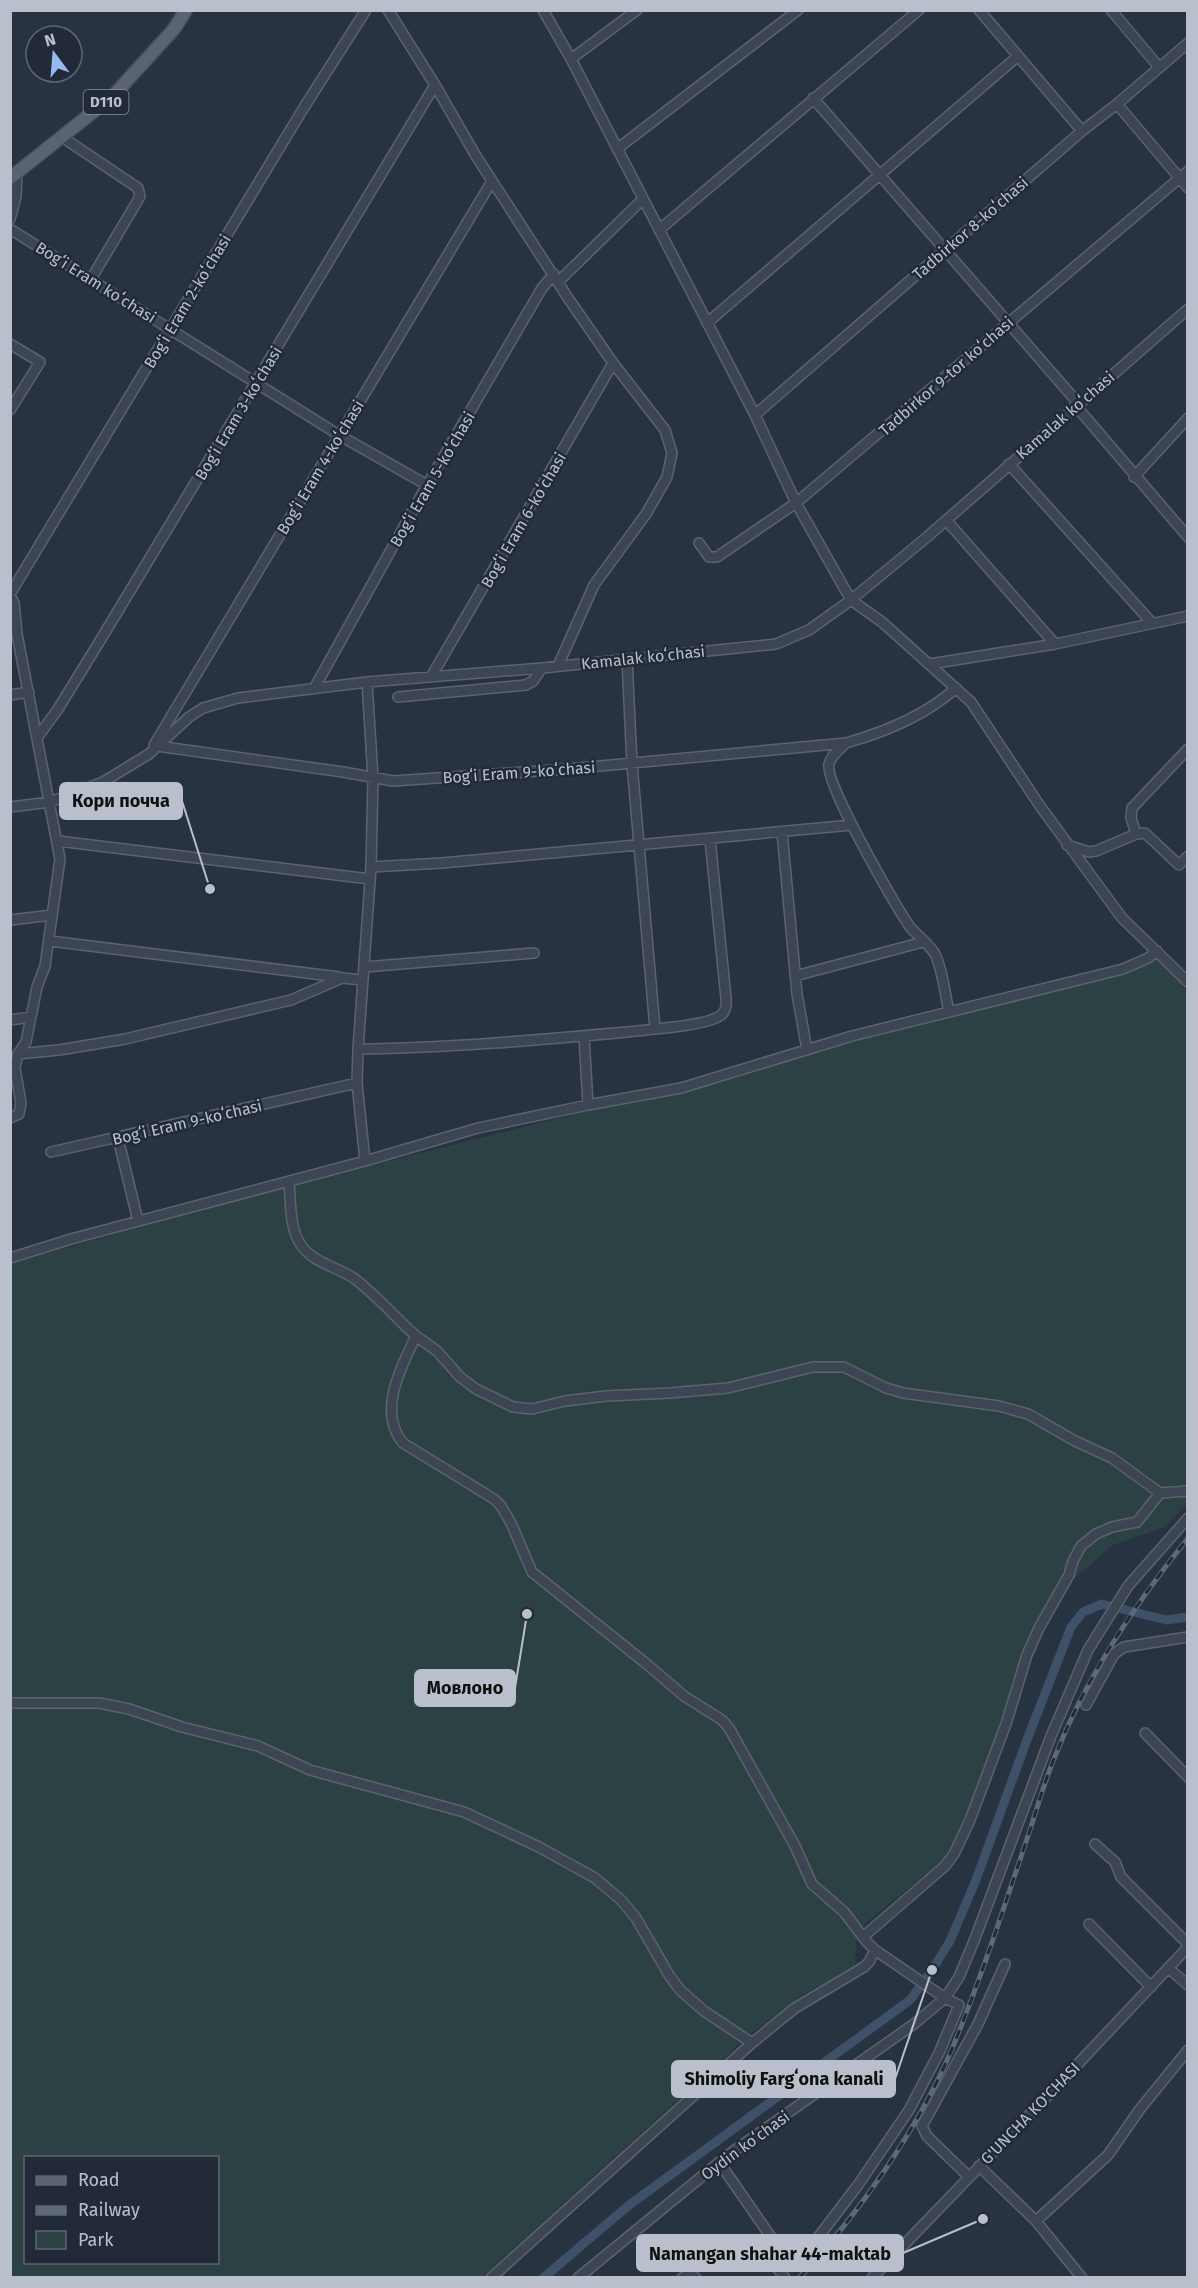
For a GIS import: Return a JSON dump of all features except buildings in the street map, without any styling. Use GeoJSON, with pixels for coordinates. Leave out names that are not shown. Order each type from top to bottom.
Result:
{"type":"FeatureCollection","features":[{"type":"Feature","properties":{"kind":"main road","name":"D110"},"geometry":{"type":"LineString","coordinates":[[14,176],[113,96],[174,29],[186,10]]}},
{"type":"Feature","properties":{"kind":"street","name":"Bogʻi Eram 2-koʻchasi"},"geometry":{"type":"LineString","coordinates":[[10,595],[303,109],[366,10]]}},
{"type":"Feature","properties":{"kind":"street"},"geometry":{"type":"LineString","coordinates":[[388,10],[492,182],[613,363],[665,430],[672,453],[667,477],[646,514],[594,585],[558,666]]}},
{"type":"Feature","properties":{"kind":"street"},"geometry":{"type":"LineString","coordinates":[[543,10],[571,59],[755,415],[796,503],[851,600],[882,622],[971,702],[1067,845],[1122,918],[1188,982]]}},
{"type":"Feature","properties":{"kind":"street"},"geometry":{"type":"LineString","coordinates":[[571,59],[637,10]]}},
{"type":"Feature","properties":{"kind":"street"},"geometry":{"type":"LineString","coordinates":[[617,149],[798,10]]}},
{"type":"Feature","properties":{"kind":"street"},"geometry":{"type":"LineString","coordinates":[[659,230],[919,10]]}},
{"type":"Feature","properties":{"kind":"street"},"geometry":{"type":"LineString","coordinates":[[979,10],[1082,131]]}},
{"type":"Feature","properties":{"kind":"street"},"geometry":{"type":"LineString","coordinates":[[1111,10],[1159,67]]}},
{"type":"Feature","properties":{"kind":"street","name":"Tadbirkor 8-koʻchasi"},"geometry":{"type":"LineString","coordinates":[[755,415],[1082,131],[1188,43]]}},
{"type":"Feature","properties":{"kind":"street"},"geometry":{"type":"LineString","coordinates":[[707,323],[1017,57]]}},
{"type":"Feature","properties":{"kind":"street","name":"Bogʻi Eram 3-koʻchasi"},"geometry":{"type":"LineString","coordinates":[[37,738],[58,709],[257,383],[435,85]]}},
{"type":"Feature","properties":{"kind":"street"},"geometry":{"type":"LineString","coordinates":[[813,98],[1008,322],[1134,477],[1188,537]]}},
{"type":"Feature","properties":{"kind":"street"},"geometry":{"type":"LineString","coordinates":[[1117,104],[1188,188]]}},
{"type":"Feature","properties":{"kind":"street"},"geometry":{"type":"LineString","coordinates":[[62,137],[140,192],[138,200],[91,279]]}},
{"type":"Feature","properties":{"kind":"street","name":"Tadbirkor 9-tor koʻchasi"},"geometry":{"type":"LineString","coordinates":[[699,543],[709,557],[717,557],[796,503],[1188,171]]}},
{"type":"Feature","properties":{"kind":"street"},"geometry":{"type":"LineString","coordinates":[[10,219],[15,197],[14,176]]}},
{"type":"Feature","properties":{"kind":"street","name":"Bogʻi Eram 4-koʻchasi"},"geometry":{"type":"LineString","coordinates":[[149,754],[492,182]]}},
{"type":"Feature","properties":{"kind":"street","name":"Bogʻi Eram 5-koʻchasi"},"geometry":{"type":"LineString","coordinates":[[315,687],[427,485],[542,288],[643,199]]}},
{"type":"Feature","properties":{"kind":"street","name":"Bogʻi Eram koʻchasi"},"geometry":{"type":"LineString","coordinates":[[10,229],[339,435],[427,485]]}},
{"type":"Feature","properties":{"kind":"street","name":"Kamalak koʻchasi"},"geometry":{"type":"LineString","coordinates":[[10,807],[50,802],[103,782],[149,754],[189,717],[203,708],[238,698],[315,687],[542,668],[776,644],[808,630],[851,600],[1188,309]]}},
{"type":"Feature","properties":{"kind":"street"},"geometry":{"type":"LineString","coordinates":[[10,344],[40,362],[10,410]]}},
{"type":"Feature","properties":{"kind":"street","name":"Bogʻi Eram 6-koʻchasi"},"geometry":{"type":"LineString","coordinates":[[431,677],[613,363]]}},
{"type":"Feature","properties":{"kind":"street"},"geometry":{"type":"LineString","coordinates":[[1134,477],[1188,418]]}},
{"type":"Feature","properties":{"kind":"street"},"geometry":{"type":"LineString","coordinates":[[1009,464],[1152,624]]}},
{"type":"Feature","properties":{"kind":"street"},"geometry":{"type":"LineString","coordinates":[[946,520],[1055,644]]}},
{"type":"Feature","properties":{"kind":"street"},"geometry":{"type":"LineString","coordinates":[[1179,528],[1188,520]]}},
{"type":"Feature","properties":{"kind":"street"},"geometry":{"type":"LineString","coordinates":[[10,595],[14,603],[28,692],[60,859],[50,941],[26,1042],[18,1054],[15,1068],[21,1103],[19,1114],[10,1118]]}},
{"type":"Feature","properties":{"kind":"street"},"geometry":{"type":"LineString","coordinates":[[930,664],[1055,644],[1188,616]]}},
{"type":"Feature","properties":{"kind":"street"},"geometry":{"type":"LineString","coordinates":[[627,659],[632,764],[655,1029]]}},
{"type":"Feature","properties":{"kind":"street"},"geometry":{"type":"LineString","coordinates":[[398,697],[526,685],[533,681],[542,668]]}},
{"type":"Feature","properties":{"kind":"street"},"geometry":{"type":"LineString","coordinates":[[365,1161],[357,1083],[371,867],[373,778],[367,682]]}},
{"type":"Feature","properties":{"kind":"street","name":"Bogʻi Eram 9-koʻchasi"},"geometry":{"type":"LineString","coordinates":[[157,746],[393,782],[632,764],[846,743],[868,737],[910,719],[940,702],[956,688]]}},
{"type":"Feature","properties":{"kind":"street"},"geometry":{"type":"LineString","coordinates":[[10,695],[28,692]]}},
{"type":"Feature","properties":{"kind":"street"},"geometry":{"type":"LineString","coordinates":[[846,743],[832,756],[828,771],[852,825],[892,898],[923,942],[930,947],[937,960],[949,1012]]}},
{"type":"Feature","properties":{"kind":"street"},"geometry":{"type":"LineString","coordinates":[[1136,834],[1131,818],[1132,808],[1188,749]]}},
{"type":"Feature","properties":{"kind":"street"},"geometry":{"type":"LineString","coordinates":[[371,867],[442,863],[852,825]]}},
{"type":"Feature","properties":{"kind":"street"},"geometry":{"type":"LineString","coordinates":[[782,832],[795,976],[807,1050]]}},
{"type":"Feature","properties":{"kind":"street"},"geometry":{"type":"LineString","coordinates":[[1067,845],[1089,852],[1096,851],[1136,834],[1145,833],[1188,871]]}},
{"type":"Feature","properties":{"kind":"street"},"geometry":{"type":"LineString","coordinates":[[358,1050],[584,1036],[655,1029],[719,1017],[726,1009],[726,998],[710,839]]}},
{"type":"Feature","properties":{"kind":"street"},"geometry":{"type":"LineString","coordinates":[[58,841],[370,879]]}},
{"type":"Feature","properties":{"kind":"street"},"geometry":{"type":"LineString","coordinates":[[1179,865],[1188,856]]}},
{"type":"Feature","properties":{"kind":"street"},"geometry":{"type":"LineString","coordinates":[[10,920],[52,915]]}},
{"type":"Feature","properties":{"kind":"street"},"geometry":{"type":"LineString","coordinates":[[50,941],[363,980]]}},
{"type":"Feature","properties":{"kind":"street"},"geometry":{"type":"LineString","coordinates":[[795,976],[923,942]]}},
{"type":"Feature","properties":{"kind":"street"},"geometry":{"type":"LineString","coordinates":[[10,1258],[478,1128],[681,1088],[852,1036],[1123,969],[1157,951]]}},
{"type":"Feature","properties":{"kind":"street"},"geometry":{"type":"LineString","coordinates":[[364,967],[534,953]]}},
{"type":"Feature","properties":{"kind":"street"},"geometry":{"type":"LineString","coordinates":[[18,1054],[125,1039],[306,995],[342,978]]}},
{"type":"Feature","properties":{"kind":"street"},"geometry":{"type":"LineString","coordinates":[[10,1020],[31,1017]]}},
{"type":"Feature","properties":{"kind":"street"},"geometry":{"type":"LineString","coordinates":[[584,1036],[588,1105]]}},
{"type":"Feature","properties":{"kind":"street","name":"Bogʻi Eram 9-koʻchasi"},"geometry":{"type":"LineString","coordinates":[[51,1152],[357,1083]]}},
{"type":"Feature","properties":{"kind":"street"},"geometry":{"type":"LineString","coordinates":[[117,1138],[138,1221]]}},
{"type":"Feature","properties":{"kind":"street"},"geometry":{"type":"LineString","coordinates":[[289,1182],[294,1229],[302,1247],[327,1266],[342,1271],[357,1280],[416,1336],[436,1351],[460,1377],[476,1389],[513,1407],[532,1409],[565,1401],[606,1396],[728,1388],[813,1367],[844,1367],[886,1388],[903,1393],[999,1406],[1029,1414],[1075,1441],[1112,1458],[1160,1493],[1188,1491]]}},
{"type":"Feature","properties":{"kind":"street"},"geometry":{"type":"LineString","coordinates":[[416,1336],[395,1386],[391,1412],[392,1424],[403,1443],[495,1499],[511,1523],[532,1572],[684,1696],[722,1720],[756,1774],[795,1846],[812,1884],[844,1912],[875,1950],[958,2005],[939,2053],[909,2110],[858,2185],[813,2244],[775,2273]]}},
{"type":"Feature","properties":{"kind":"street"},"geometry":{"type":"LineString","coordinates":[[863,1937],[945,1866],[954,1854],[970,1820],[1006,1724],[1027,1655],[1081,1546],[1104,1530],[1137,1522],[1160,1493]]}},
{"type":"Feature","properties":{"kind":"street","name":"Oydin koʻchasi"},"geometry":{"type":"LineString","coordinates":[[578,2277],[719,2162],[905,2030],[959,1977],[1073,1681],[1088,1650],[1128,1586],[1188,1518]]}},
{"type":"Feature","properties":{"kind":"street"},"geometry":{"type":"LineString","coordinates":[[1086,1705],[1114,1654],[1124,1647],[1188,1637]]}},
{"type":"Feature","properties":{"kind":"street"},"geometry":{"type":"LineString","coordinates":[[10,1703],[99,1703],[129,1708],[182,1727],[258,1746],[310,1770],[464,1812],[539,1847],[595,1878],[621,1899],[636,1918],[680,1990],[704,2011],[752,2043]]}},
{"type":"Feature","properties":{"kind":"street"},"geometry":{"type":"LineString","coordinates":[[1145,1733],[1188,1777]]}},
{"type":"Feature","properties":{"kind":"street"},"geometry":{"type":"LineString","coordinates":[[1095,1844],[1115,1863],[1121,1877],[1188,1946]]}},
{"type":"Feature","properties":{"kind":"street"},"geometry":{"type":"LineString","coordinates":[[1089,1923],[1151,1987]]}},
{"type":"Feature","properties":{"kind":"street","name":"G'UNCHA KO'CHASI"},"geometry":{"type":"LineString","coordinates":[[872,2277],[1188,1946]]}},
{"type":"Feature","properties":{"kind":"street"},"geometry":{"type":"LineString","coordinates":[[491,2277],[752,2043],[795,2008],[864,1967],[875,1950]]}},
{"type":"Feature","properties":{"kind":"street"},"geometry":{"type":"LineString","coordinates":[[969,2177],[927,2136],[922,2126],[978,2024],[1005,1964]]}},
{"type":"Feature","properties":{"kind":"street"},"geometry":{"type":"LineString","coordinates":[[1168,1968],[1188,1985]]}},
{"type":"Feature","properties":{"kind":"street"},"geometry":{"type":"LineString","coordinates":[[1036,2221],[1108,2155],[1140,2109],[1188,2050]]}},
{"type":"Feature","properties":{"kind":"street"},"geometry":{"type":"LineString","coordinates":[[719,2162],[771,2237]]}},
{"type":"Feature","properties":{"kind":"street"},"geometry":{"type":"LineString","coordinates":[[979,2166],[1036,2221],[1082,2277]]}},
{"type":"Feature","properties":{"kind":"street"},"geometry":{"type":"LineString","coordinates":[[775,2273],[785,2277]]}},
{"type":"Feature","properties":{"kind":"street"},"geometry":{"type":"LineString","coordinates":[[682,2277],[690,2274],[696,2277]]}},
{"type":"Feature","properties":{"kind":"green space"},"geometry":{"type":"Polygon","coordinates":[[[1156,957],[1187,982],[1187,1504],[1165,1527],[1113,1545],[1060,1591],[1029,1637],[968,1840],[857,1930],[855,1968],[804,1994],[753,2032],[482,2277],[11,2278],[11,1263],[285,1187],[745,1071],[828,1042],[1156,957]]]}},
{"type":"Feature","properties":{"kind":"waterway"},"geometry":{"type":"LineString","coordinates":[[543,2278],[628,2206],[910,2000],[950,1941],[976,1880],[1071,1627],[1083,1612],[1102,1604],[1166,1620],[1188,1617]]}},
{"type":"Feature","properties":{"kind":"railway"},"geometry":{"type":"LineString","coordinates":[[799,2278],[865,2199],[922,2110],[952,2049],[973,1994],[1052,1763],[1068,1725],[1097,1668],[1114,1641],[1149,1588],[1188,1538]]}},
{"type":"Feature","properties":{"kind":"place","name":"Кори почча"},"geometry":{"type":"Point","coordinates":[210,889]}},
{"type":"Feature","properties":{"kind":"place","name":"Мовлоно"},"geometry":{"type":"Point","coordinates":[527,1614]}},
{"type":"Feature","properties":{"kind":"place","name":"Shimoliy Fargʻona kanali"},"geometry":{"type":"Point","coordinates":[932,1970]}},
{"type":"Feature","properties":{"kind":"place","name":"Namangan shahar 44-maktab"},"geometry":{"type":"Point","coordinates":[983,2219]}}]}
